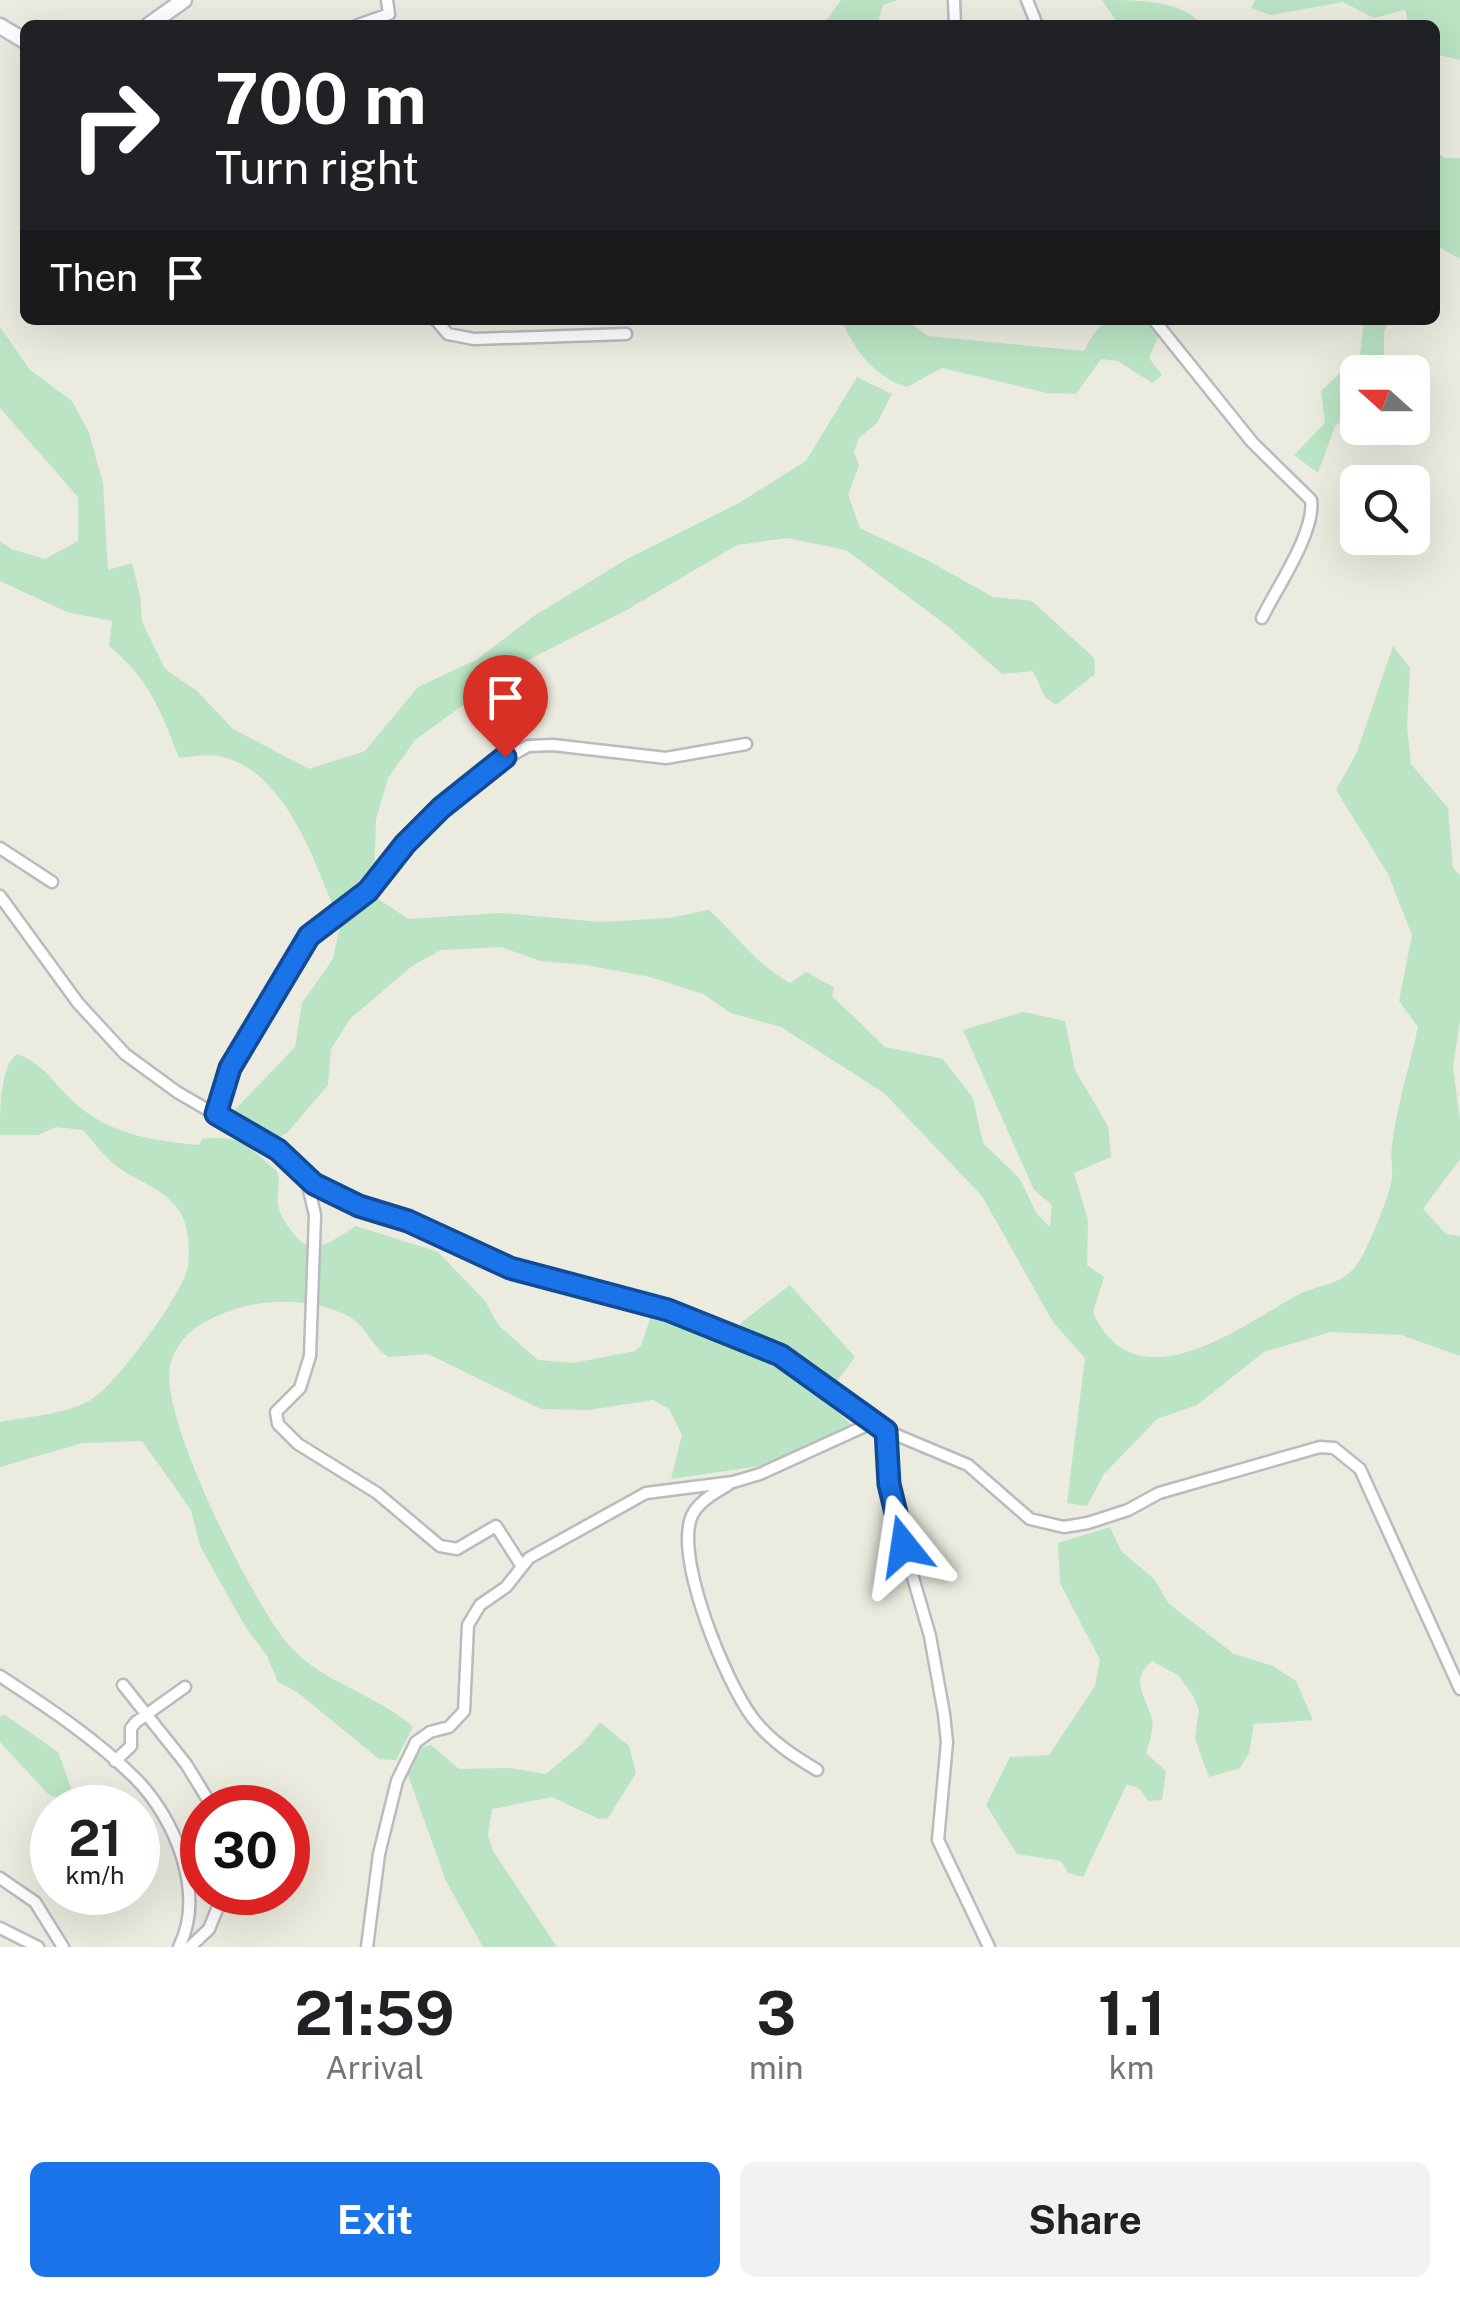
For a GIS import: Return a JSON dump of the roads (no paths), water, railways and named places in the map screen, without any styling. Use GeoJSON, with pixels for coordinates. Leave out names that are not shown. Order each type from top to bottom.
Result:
{"type":"FeatureCollection","features":[{"type":"Feature","properties":{"kind":"street"},"geometry":{"type":"LineString","coordinates":[[156,20],[184,0]]}},
{"type":"Feature","properties":{"kind":"street"},"geometry":{"type":"LineString","coordinates":[[372,20],[389,14],[387,0]]}},
{"type":"Feature","properties":{"kind":"street"},"geometry":{"type":"LineString","coordinates":[[440,325],[448,334],[474,340],[626,334]]}},
{"type":"Feature","properties":{"kind":"street"},"geometry":{"type":"LineString","coordinates":[[1158,325],[1252,442],[1311,500],[1304,535],[1262,618]]}},
{"type":"Feature","properties":{"kind":"street"},"geometry":{"type":"LineString","coordinates":[[216,1114],[230,1068],[309,936],[368,891],[405,844],[483,772],[528,746],[553,745],[666,758],[746,744]]}},
{"type":"Feature","properties":{"kind":"street"},"geometry":{"type":"LineString","coordinates":[[0,848],[52,882]]}},
{"type":"Feature","properties":{"kind":"street"},"geometry":{"type":"LineString","coordinates":[[0,896],[99,1029],[148,1073],[278,1150],[306,1177],[359,1206],[408,1221],[510,1268],[654,1306],[740,1336],[796,1364],[886,1431],[968,1465],[1030,1518],[1064,1528],[1088,1523],[1128,1510],[1158,1493],[1288,1455],[1320,1447],[1334,1448],[1360,1469],[1368,1484],[1460,1688]]}},
{"type":"Feature","properties":{"kind":"street"},"geometry":{"type":"LineString","coordinates":[[306,1177],[314,1215],[310,1356],[300,1388],[276,1412],[278,1424],[298,1444],[376,1493],[440,1546],[458,1549],[496,1526],[521,1564]]}},
{"type":"Feature","properties":{"kind":"street"},"geometry":{"type":"LineString","coordinates":[[367,1947],[379,1854],[405,1760],[416,1742],[437,1729],[449,1727],[464,1711],[468,1625],[480,1604],[506,1586],[521,1564],[646,1493],[733,1482],[794,1460],[874,1422]]}},
{"type":"Feature","properties":{"kind":"street"},"geometry":{"type":"LineString","coordinates":[[886,1431],[896,1519],[940,1686],[947,1742],[938,1840],[989,1947]]}},
{"type":"Feature","properties":{"kind":"street"},"geometry":{"type":"LineString","coordinates":[[733,1482],[700,1504],[688,1525],[701,1608],[723,1665],[750,1715],[784,1750],[817,1770]]}},
{"type":"Feature","properties":{"kind":"street"},"geometry":{"type":"LineString","coordinates":[[0,1676],[115,1760],[137,1779],[164,1815],[178,1847],[189,1892],[186,1925],[178,1947]]}},
{"type":"Feature","properties":{"kind":"street"},"geometry":{"type":"LineString","coordinates":[[123,1685],[199,1785]]}},
{"type":"Feature","properties":{"kind":"street"},"geometry":{"type":"LineString","coordinates":[[115,1760],[127,1752],[132,1728],[185,1687]]}},
{"type":"Feature","properties":{"kind":"street"},"geometry":{"type":"LineString","coordinates":[[0,1878],[35,1902],[63,1947]]}},
{"type":"Feature","properties":{"kind":"street"},"geometry":{"type":"LineString","coordinates":[[190,1947],[209,1929],[215,1915]]}},
{"type":"Feature","properties":{"kind":"street"},"geometry":{"type":"LineString","coordinates":[[0,1928],[38,1947]]}}]}
